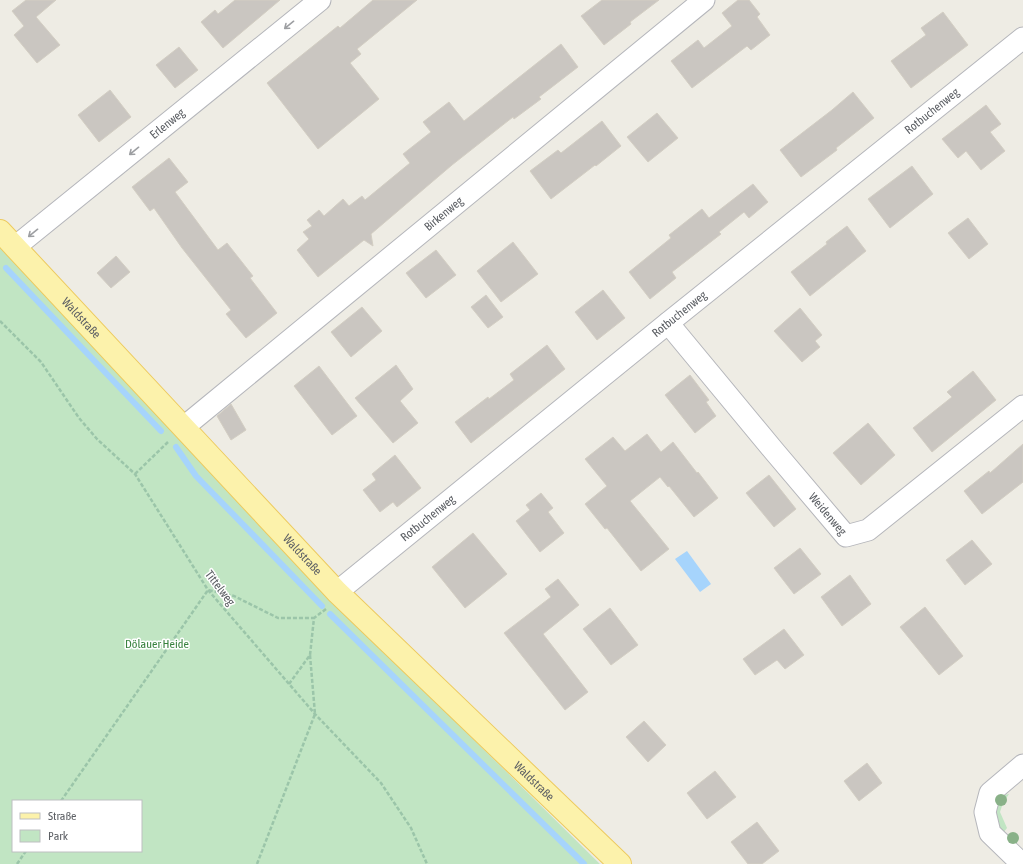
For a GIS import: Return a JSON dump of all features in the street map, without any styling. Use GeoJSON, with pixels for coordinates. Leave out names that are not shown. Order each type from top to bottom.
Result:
{"type":"FeatureCollection","features":[{"type":"Feature","properties":{"kind":"main road","name":"Waldstraße"},"geometry":{"type":"LineString","coordinates":[[0,231],[337,592],[620,864]]}},
{"type":"Feature","properties":{"kind":"street","name":"Erlenweg"},"geometry":{"type":"LineString","coordinates":[[15,247],[320,0]]}},
{"type":"Feature","properties":{"kind":"street","name":"Birkenweg"},"geometry":{"type":"LineString","coordinates":[[184,427],[704,0]]}},
{"type":"Feature","properties":{"kind":"street","name":"Rotbuchenweg"},"geometry":{"type":"LineString","coordinates":[[337,592],[668,323],[1023,38]]}},
{"type":"Feature","properties":{"kind":"street","name":"Weidenweg"},"geometry":{"type":"LineString","coordinates":[[668,323],[846,536],[868,530],[1023,406]]}},
{"type":"Feature","properties":{"kind":"street"},"geometry":{"type":"LineString","coordinates":[[1022,864],[990,833],[985,812],[990,793],[1023,765]]}},
{"type":"Feature","properties":{"kind":"path","name":"Tittelweg"},"geometry":{"type":"LineString","coordinates":[[0,321],[41,362],[79,418],[96,438],[135,474],[208,590],[315,714],[381,784],[411,828],[428,864]]}},
{"type":"Feature","properties":{"kind":"path"},"geometry":{"type":"LineString","coordinates":[[135,474],[184,427]]}},
{"type":"Feature","properties":{"kind":"path"},"geometry":{"type":"LineString","coordinates":[[62,800],[208,590],[234,596],[278,618],[314,618],[330,606],[337,592]]}},
{"type":"Feature","properties":{"kind":"path"},"geometry":{"type":"LineString","coordinates":[[257,864],[315,714],[310,655],[314,618]]}},
{"type":"Feature","properties":{"kind":"path"},"geometry":{"type":"LineString","coordinates":[[289,684],[310,655]]}},
{"type":"Feature","properties":{"kind":"path"},"geometry":{"type":"LineString","coordinates":[[17,864],[25,852]]}},
{"type":"Feature","properties":{"kind":"green space","name":"Dölauer Heide"},"geometry":{"type":"Polygon","coordinates":[[[0,247],[332,600],[600,864],[0,864],[0,247]]]}},
{"type":"Feature","properties":{"kind":"green space"},"geometry":{"type":"Polygon","coordinates":[[[1009,794],[1003,803],[1000,812],[1007,828],[1003,833],[994,815],[1000,796],[1009,794]]]}},
{"type":"Feature","properties":{"kind":"water"},"geometry":{"type":"Polygon","coordinates":[[[687,551],[711,584],[700,592],[675,559],[687,551]]]}},
{"type":"Feature","properties":{"kind":"building"},"geometry":{"type":"Polygon","coordinates":[[[26,0],[56,0],[36,17],[60,45],[37,63],[14,35],[24,26],[12,11],[26,0]]]}},
{"type":"Feature","properties":{"kind":"building"},"geometry":{"type":"Polygon","coordinates":[[[235,0],[280,0],[223,48],[201,22],[215,10],[218,14],[235,0]]]}},
{"type":"Feature","properties":{"kind":"building"},"geometry":{"type":"Polygon","coordinates":[[[373,0],[417,0],[357,49],[361,54],[350,63],[379,99],[318,149],[267,83],[338,26],[340,28],[373,0]]]}},
{"type":"Feature","properties":{"kind":"building"},"geometry":{"type":"Polygon","coordinates":[[[602,0],[659,0],[630,22],[631,24],[604,45],[581,16],[602,0]]]}},
{"type":"Feature","properties":{"kind":"building"},"geometry":{"type":"Polygon","coordinates":[[[738,0],[749,0],[760,14],[757,17],[770,35],[751,50],[747,46],[692,88],[671,61],[698,40],[704,48],[732,26],[722,13],[738,0]]]}},
{"type":"Feature","properties":{"kind":"building"},"geometry":{"type":"Polygon","coordinates":[[[943,12],[968,45],[911,88],[891,61],[926,35],[921,28],[943,12]]]}},
{"type":"Feature","properties":{"kind":"building"},"geometry":{"type":"Polygon","coordinates":[[[561,44],[578,67],[539,97],[541,99],[514,119],[513,117],[452,165],[371,234],[373,246],[364,240],[318,277],[297,250],[309,239],[303,232],[312,226],[307,220],[319,210],[324,216],[343,199],[349,206],[362,196],[365,200],[410,163],[403,154],[431,132],[423,122],[449,102],[464,121],[561,44]]]}},
{"type":"Feature","properties":{"kind":"building"},"geometry":{"type":"Polygon","coordinates":[[[179,47],[198,70],[175,88],[156,65],[179,47]]]}},
{"type":"Feature","properties":{"kind":"building"},"geometry":{"type":"Polygon","coordinates":[[[110,90],[131,117],[99,142],[78,115],[110,90]]]}},
{"type":"Feature","properties":{"kind":"building"},"geometry":{"type":"Polygon","coordinates":[[[853,92],[874,118],[836,148],[837,150],[801,177],[780,150],[853,92]]]}},
{"type":"Feature","properties":{"kind":"building"},"geometry":{"type":"Polygon","coordinates":[[[986,105],[1001,124],[990,132],[1005,151],[981,170],[966,151],[958,158],[942,139],[986,105]]]}},
{"type":"Feature","properties":{"kind":"building"},"geometry":{"type":"Polygon","coordinates":[[[657,113],[678,138],[648,162],[627,137],[657,113]]]}},
{"type":"Feature","properties":{"kind":"building"},"geometry":{"type":"Polygon","coordinates":[[[602,121],[621,146],[551,199],[530,171],[558,150],[561,153],[602,121]]]}},
{"type":"Feature","properties":{"kind":"building"},"geometry":{"type":"Polygon","coordinates":[[[169,158],[188,182],[175,192],[218,250],[227,243],[253,276],[250,278],[277,313],[246,338],[226,314],[231,310],[182,248],[154,208],[150,211],[132,187],[169,158]]]}},
{"type":"Feature","properties":{"kind":"building"},"geometry":{"type":"Polygon","coordinates":[[[912,166],[933,194],[890,228],[868,199],[912,166]]]}},
{"type":"Feature","properties":{"kind":"building"},"geometry":{"type":"Polygon","coordinates":[[[753,184],[768,202],[749,218],[744,212],[719,232],[721,234],[672,272],[676,278],[650,299],[629,272],[671,238],[669,235],[702,209],[709,218],[753,184]]]}},
{"type":"Feature","properties":{"kind":"building"},"geometry":{"type":"Polygon","coordinates":[[[968,218],[988,244],[969,259],[948,233],[968,218]]]}},
{"type":"Feature","properties":{"kind":"building"},"geometry":{"type":"Polygon","coordinates":[[[847,226],[866,251],[810,296],[791,272],[827,244],[826,242],[847,226]]]}},
{"type":"Feature","properties":{"kind":"building"},"geometry":{"type":"Polygon","coordinates":[[[513,242],[538,274],[501,302],[477,271],[513,242]]]}},
{"type":"Feature","properties":{"kind":"building"},"geometry":{"type":"Polygon","coordinates":[[[436,250],[456,275],[426,298],[406,273],[436,250]]]}},
{"type":"Feature","properties":{"kind":"building"},"geometry":{"type":"Polygon","coordinates":[[[116,256],[130,272],[111,288],[97,273],[116,256]]]}},
{"type":"Feature","properties":{"kind":"building"},"geometry":{"type":"Polygon","coordinates":[[[603,290],[625,318],[597,340],[575,312],[603,290]]]}},
{"type":"Feature","properties":{"kind":"building"},"geometry":{"type":"Polygon","coordinates":[[[486,295],[503,317],[488,328],[471,307],[486,295]]]}},
{"type":"Feature","properties":{"kind":"building"},"geometry":{"type":"Polygon","coordinates":[[[362,307],[382,331],[351,357],[331,332],[362,307]]]}},
{"type":"Feature","properties":{"kind":"building"},"geometry":{"type":"Polygon","coordinates":[[[800,308],[822,335],[815,341],[820,347],[802,362],[774,331],[800,308]]]}},
{"type":"Feature","properties":{"kind":"building"},"geometry":{"type":"Polygon","coordinates":[[[547,345],[565,369],[471,443],[455,422],[488,397],[489,399],[514,380],[510,374],[547,345]]]}},
{"type":"Feature","properties":{"kind":"building"},"geometry":{"type":"Polygon","coordinates":[[[396,365],[413,389],[400,401],[418,423],[393,443],[355,398],[396,365]]]}},
{"type":"Feature","properties":{"kind":"building"},"geometry":{"type":"Polygon","coordinates":[[[319,366],[357,416],[332,435],[294,386],[319,366]]]}},
{"type":"Feature","properties":{"kind":"building"},"geometry":{"type":"Polygon","coordinates":[[[973,371],[996,400],[932,452],[913,428],[952,397],[947,392],[973,371]]]}},
{"type":"Feature","properties":{"kind":"building"},"geometry":{"type":"Polygon","coordinates":[[[690,375],[709,400],[706,402],[716,416],[695,433],[665,395],[690,375]]]}},
{"type":"Feature","properties":{"kind":"building"},"geometry":{"type":"Polygon","coordinates":[[[231,404],[246,430],[231,440],[217,416],[231,404]]]}},
{"type":"Feature","properties":{"kind":"building"},"geometry":{"type":"Polygon","coordinates":[[[868,423],[895,455],[861,485],[833,453],[868,423]]]}},
{"type":"Feature","properties":{"kind":"building"},"geometry":{"type":"Polygon","coordinates":[[[647,434],[661,452],[673,442],[718,498],[694,517],[660,477],[630,501],[669,549],[641,571],[607,528],[605,529],[585,504],[607,486],[585,459],[613,437],[625,451],[647,434]]]}},
{"type":"Feature","properties":{"kind":"building"},"geometry":{"type":"Polygon","coordinates":[[[1023,444],[1023,482],[982,514],[964,491],[989,471],[990,473],[1023,444]]]}},
{"type":"Feature","properties":{"kind":"building"},"geometry":{"type":"Polygon","coordinates":[[[395,455],[421,488],[397,507],[393,502],[380,512],[363,490],[376,480],[372,474],[395,455]]]}},
{"type":"Feature","properties":{"kind":"building"},"geometry":{"type":"Polygon","coordinates":[[[769,475],[796,509],[774,527],[746,493],[769,475]]]}},
{"type":"Feature","properties":{"kind":"building"},"geometry":{"type":"Polygon","coordinates":[[[541,493],[553,508],[548,512],[564,533],[540,552],[516,521],[530,510],[526,505],[541,493]]]}},
{"type":"Feature","properties":{"kind":"building"},"geometry":{"type":"Polygon","coordinates":[[[473,533],[507,574],[465,608],[432,567],[473,533]]]}},
{"type":"Feature","properties":{"kind":"building"},"geometry":{"type":"Polygon","coordinates":[[[972,540],[992,564],[965,585],[946,560],[972,540]]]}},
{"type":"Feature","properties":{"kind":"building"},"geometry":{"type":"Polygon","coordinates":[[[800,548],[821,574],[794,594],[774,568],[800,548]]]}},
{"type":"Feature","properties":{"kind":"building"},"geometry":{"type":"Polygon","coordinates":[[[850,575],[871,604],[842,626],[821,597],[850,575]]]}},
{"type":"Feature","properties":{"kind":"building"},"geometry":{"type":"Polygon","coordinates":[[[558,579],[579,605],[543,634],[588,692],[565,710],[504,633],[551,597],[545,589],[558,579]]]}},
{"type":"Feature","properties":{"kind":"building"},"geometry":{"type":"Polygon","coordinates":[[[925,607],[963,656],[939,675],[900,627],[925,607]]]}},
{"type":"Feature","properties":{"kind":"building"},"geometry":{"type":"Polygon","coordinates":[[[610,608],[638,645],[611,665],[583,629],[610,608]]]}},
{"type":"Feature","properties":{"kind":"building"},"geometry":{"type":"Polygon","coordinates":[[[784,629],[804,655],[785,669],[777,660],[755,675],[743,659],[784,629]]]}},
{"type":"Feature","properties":{"kind":"building"},"geometry":{"type":"Polygon","coordinates":[[[644,721],[666,745],[648,762],[626,737],[644,721]]]}},
{"type":"Feature","properties":{"kind":"building"},"geometry":{"type":"Polygon","coordinates":[[[867,763],[882,783],[859,801],[844,781],[867,763]]]}},
{"type":"Feature","properties":{"kind":"building"},"geometry":{"type":"Polygon","coordinates":[[[715,771],[736,797],[707,819],[687,793],[715,771]]]}},
{"type":"Feature","properties":{"kind":"building"},"geometry":{"type":"Polygon","coordinates":[[[757,822],[779,851],[762,864],[748,864],[731,842],[757,822]]]}},
{"type":"Feature","properties":{"kind":"waterway"},"geometry":{"type":"LineString","coordinates":[[6,268],[161,431]]}},
{"type":"Feature","properties":{"kind":"waterway"},"geometry":{"type":"LineString","coordinates":[[176,447],[196,476],[322,606]]}},
{"type":"Feature","properties":{"kind":"waterway"},"geometry":{"type":"LineString","coordinates":[[330,614],[584,864]]}}]}
